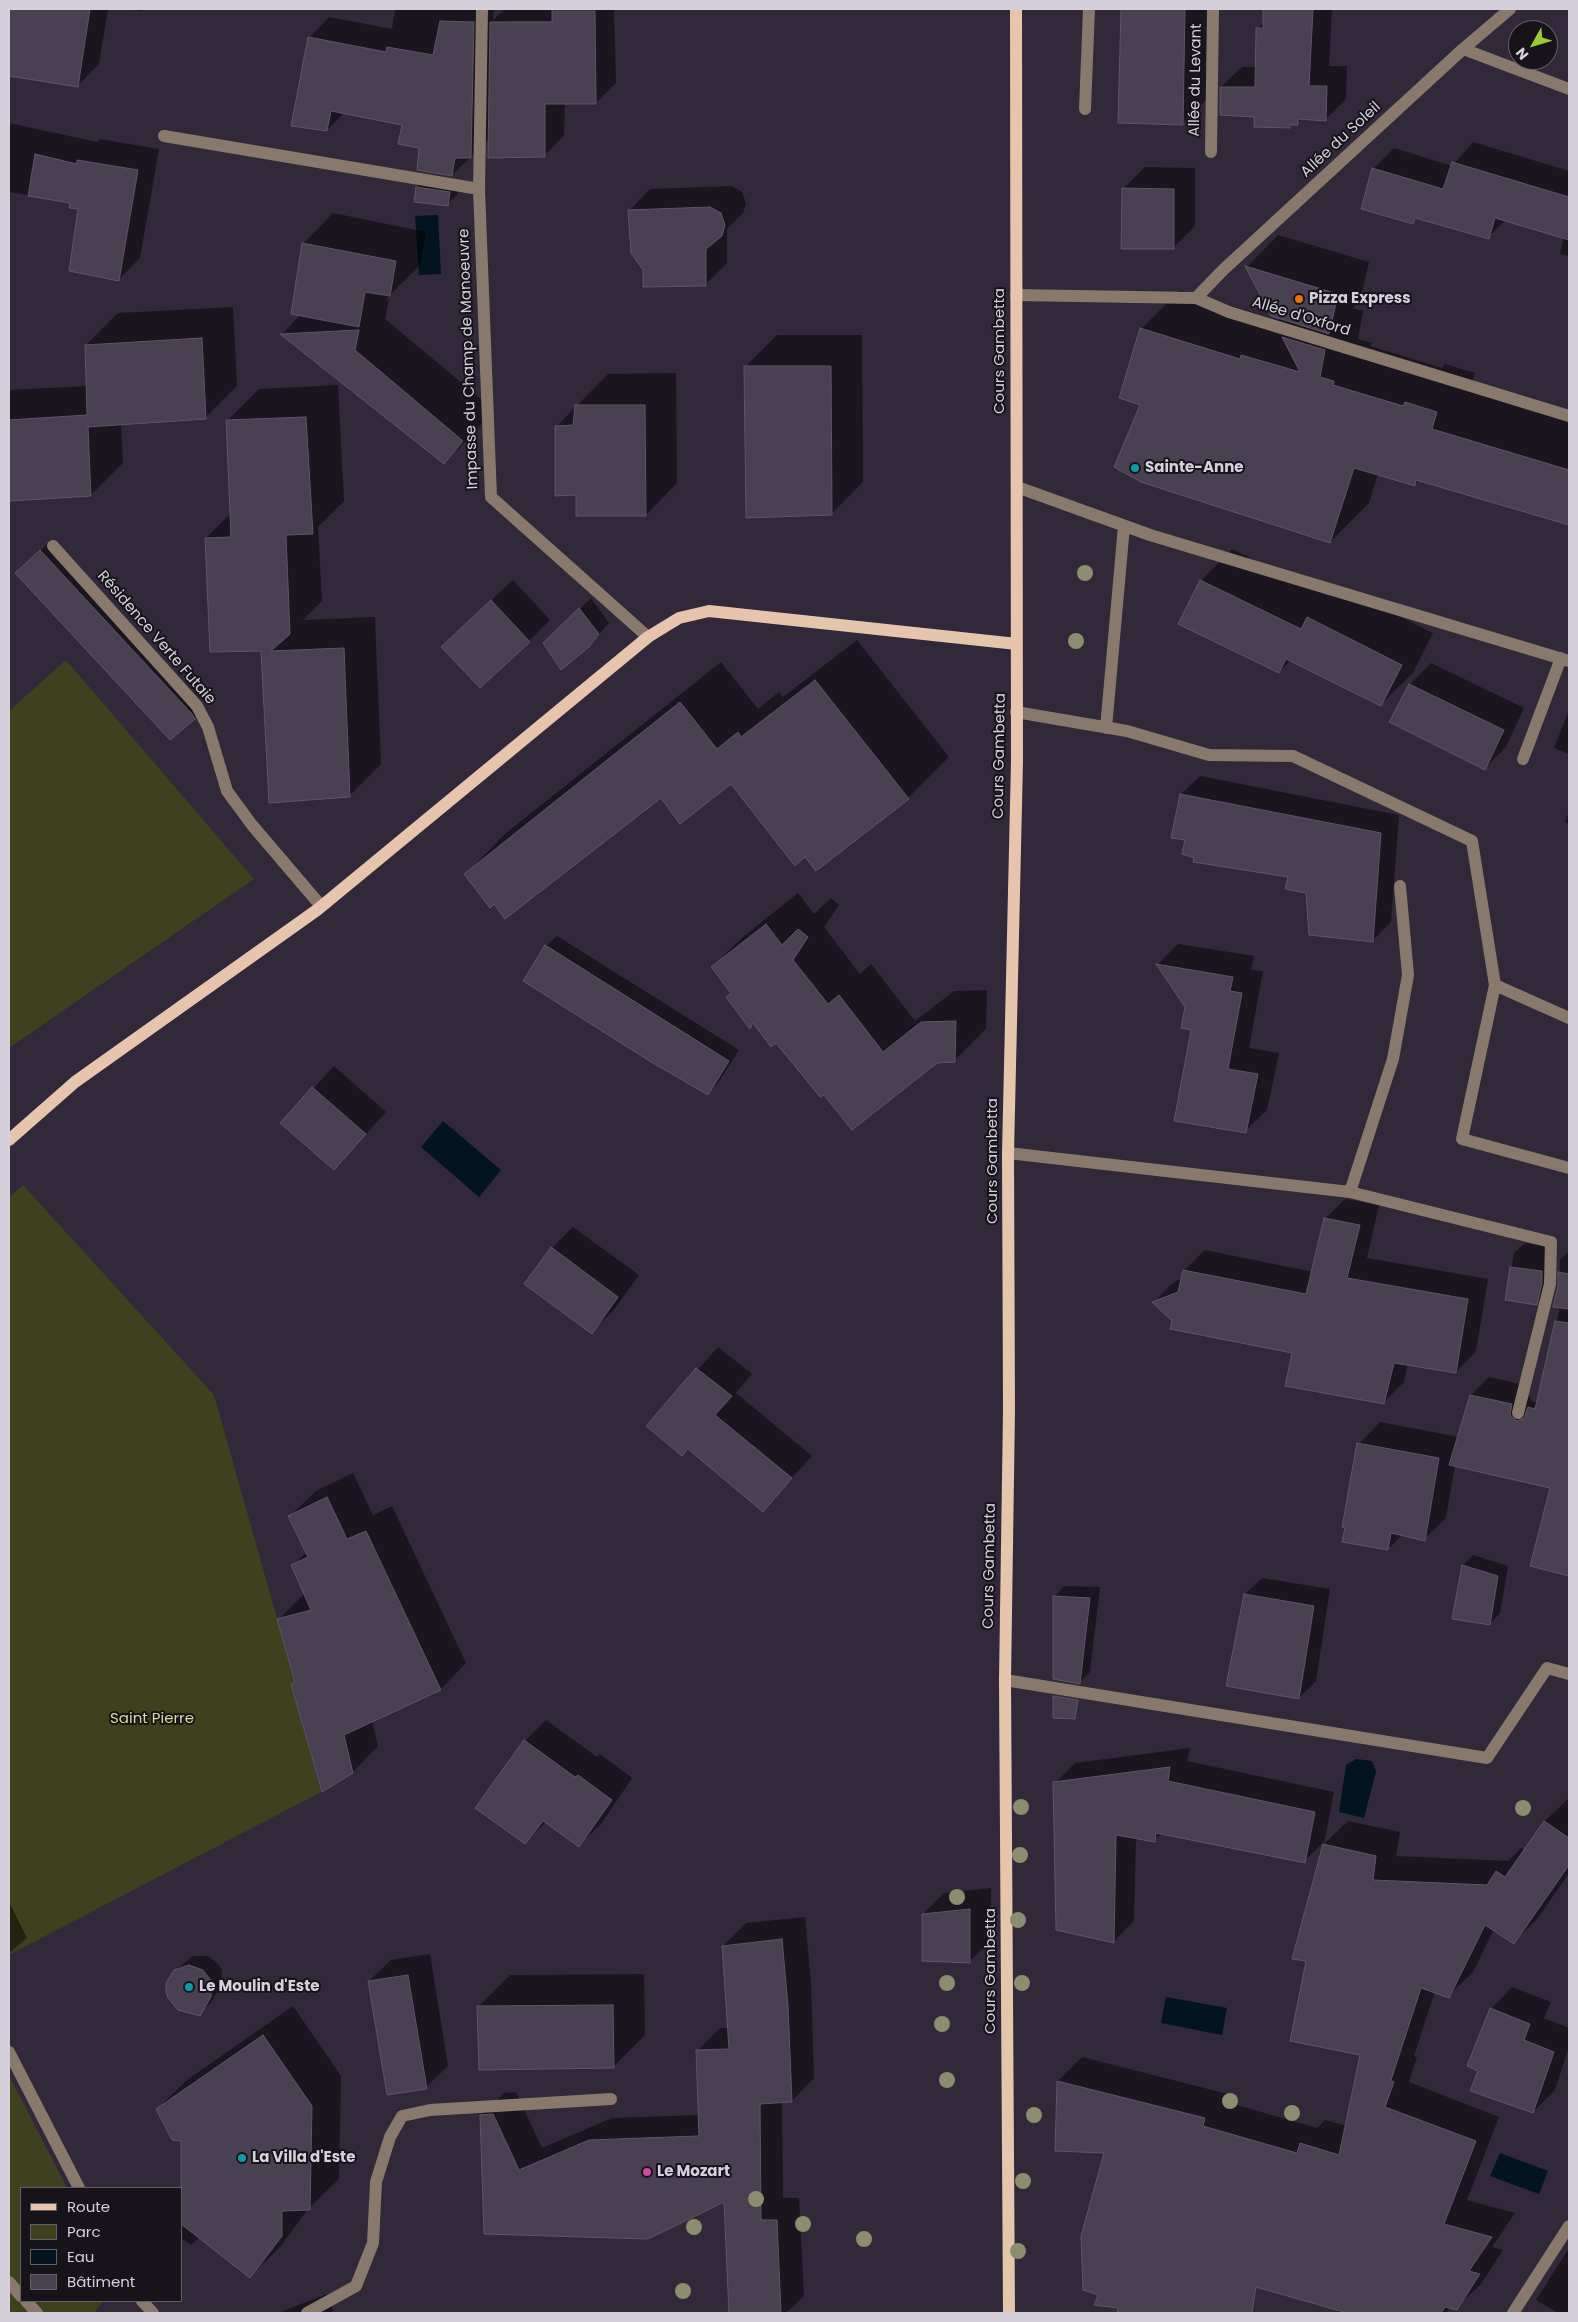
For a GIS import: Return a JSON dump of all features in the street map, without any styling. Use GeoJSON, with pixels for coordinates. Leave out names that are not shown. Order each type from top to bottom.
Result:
{"type":"FeatureCollection","features":[{"type":"Feature","properties":{"kind":"main road","name":"Cours Gambetta"},"geometry":{"type":"LineString","coordinates":[[1009,2313],[1005,1680],[1009,1410],[1008,1153],[1017,644],[1016,9]]}},
{"type":"Feature","properties":{"kind":"main road"},"geometry":{"type":"LineString","coordinates":[[9,1140],[75,1082],[321,906],[648,637],[679,618],[709,611],[1017,644]]}},
{"type":"Feature","properties":{"kind":"street","name":"Impasse du Champ de Manoeuvre"},"geometry":{"type":"LineString","coordinates":[[482,9],[479,189],[491,497],[648,637]]}},
{"type":"Feature","properties":{"kind":"street"},"geometry":{"type":"LineString","coordinates":[[1086,109],[1089,9]]}},
{"type":"Feature","properties":{"kind":"street","name":"Allée du Levant"},"geometry":{"type":"LineString","coordinates":[[1211,152],[1213,9]]}},
{"type":"Feature","properties":{"kind":"street","name":"Allée du Soleil"},"geometry":{"type":"LineString","coordinates":[[1196,298],[1463,49],[1510,9]]}},
{"type":"Feature","properties":{"kind":"street"},"geometry":{"type":"LineString","coordinates":[[1463,49],[1569,90]]}},
{"type":"Feature","properties":{"kind":"street"},"geometry":{"type":"LineString","coordinates":[[164,136],[479,189]]}},
{"type":"Feature","properties":{"kind":"street","name":"Allée d'Oxford"},"geometry":{"type":"LineString","coordinates":[[1016,295],[1196,298],[1229,312],[1569,416]]}},
{"type":"Feature","properties":{"kind":"street"},"geometry":{"type":"LineString","coordinates":[[1017,488],[1124,526],[1565,659],[1523,759]]}},
{"type":"Feature","properties":{"kind":"street"},"geometry":{"type":"LineString","coordinates":[[1106,728],[1124,526]]}},
{"type":"Feature","properties":{"kind":"street","name":"Résidence Verte Futaie"},"geometry":{"type":"LineString","coordinates":[[54,546],[197,706],[208,727],[227,791],[252,825],[321,906]]}},
{"type":"Feature","properties":{"kind":"street"},"geometry":{"type":"LineString","coordinates":[[1016,712],[1127,731],[1209,755],[1293,756],[1472,841],[1495,986],[1462,1139],[1569,1168]]}},
{"type":"Feature","properties":{"kind":"street"},"geometry":{"type":"LineString","coordinates":[[1350,1192],[1393,1059],[1408,975],[1400,886]]}},
{"type":"Feature","properties":{"kind":"street"},"geometry":{"type":"LineString","coordinates":[[1495,986],[1569,1018]]}},
{"type":"Feature","properties":{"kind":"street"},"geometry":{"type":"LineString","coordinates":[[1008,1153],[1350,1192],[1551,1242],[1550,1284],[1518,1412]]}},
{"type":"Feature","properties":{"kind":"street"},"geometry":{"type":"LineString","coordinates":[[1005,1680],[1487,1758],[1547,1668],[1569,1674]]}},
{"type":"Feature","properties":{"kind":"street"},"geometry":{"type":"LineString","coordinates":[[9,2052],[78,2187]]}},
{"type":"Feature","properties":{"kind":"street"},"geometry":{"type":"LineString","coordinates":[[307,2313],[356,2286],[373,2243],[376,2182],[390,2137],[402,2116],[430,2110],[611,2099]]}},
{"type":"Feature","properties":{"kind":"street"},"geometry":{"type":"LineString","coordinates":[[1513,2313],[1569,2226]]}},
{"type":"Feature","properties":{"kind":"street"},"geometry":{"type":"LineString","coordinates":[[9,2282],[20,2295]]}},
{"type":"Feature","properties":{"kind":"street"},"geometry":{"type":"LineString","coordinates":[[27,2302],[37,2313]]}},
{"type":"Feature","properties":{"kind":"street"},"geometry":{"type":"LineString","coordinates":[[143,2302],[152,2313]]}},
{"type":"Feature","properties":{"kind":"green space"},"geometry":{"type":"Polygon","coordinates":[[[66,660],[254,879],[9,1048],[9,711],[66,660]]]}},
{"type":"Feature","properties":{"kind":"green space","name":"Saint Pierre"},"geometry":{"type":"Polygon","coordinates":[[[23,1185],[214,1395],[295,1682],[291,1684],[321,1792],[9,1955],[9,1198],[23,1185]]]}},
{"type":"Feature","properties":{"kind":"green space"},"geometry":{"type":"Polygon","coordinates":[[[9,2075],[66,2187],[20,2187],[20,2302],[102,2302],[94,2313],[9,2313],[9,2075]]]}},
{"type":"Feature","properties":{"kind":"water"},"geometry":{"type":"Polygon","coordinates":[[[438,215],[441,274],[419,275],[415,216],[438,215]]]}},
{"type":"Feature","properties":{"kind":"water"},"geometry":{"type":"Polygon","coordinates":[[[443,1121],[501,1170],[479,1197],[421,1147],[443,1121]]]}},
{"type":"Feature","properties":{"kind":"water"},"geometry":{"type":"Polygon","coordinates":[[[1356,1759],[1372,1761],[1376,1771],[1364,1818],[1339,1812],[1346,1765],[1356,1759]]]}},
{"type":"Feature","properties":{"kind":"water"},"geometry":{"type":"Polygon","coordinates":[[[1166,1997],[1227,2008],[1222,2035],[1161,2023],[1166,1997]]]}},
{"type":"Feature","properties":{"kind":"water"},"geometry":{"type":"Polygon","coordinates":[[[1500,2153],[1548,2171],[1539,2194],[1490,2176],[1500,2153]]]}},
{"type":"Feature","properties":{"kind":"building"},"geometry":{"type":"Polygon","coordinates":[[[9,9],[90,9],[78,87],[9,76],[9,9]]]}},
{"type":"Feature","properties":{"kind":"building"},"geometry":{"type":"Polygon","coordinates":[[[1121,9],[1185,9],[1183,125],[1118,123],[1121,9]]]}},
{"type":"Feature","properties":{"kind":"building"},"geometry":{"type":"Polygon","coordinates":[[[1263,9],[1313,9],[1309,86],[1327,86],[1326,121],[1298,119],[1298,125],[1290,125],[1290,128],[1254,127],[1254,117],[1220,115],[1220,87],[1255,87],[1256,28],[1263,28],[1263,9]]]}},
{"type":"Feature","properties":{"kind":"building"},"geometry":{"type":"Polygon","coordinates":[[[552,11],[595,11],[596,104],[545,104],[545,157],[488,158],[490,22],[552,22],[552,11]]]}},
{"type":"Feature","properties":{"kind":"building"},"geometry":{"type":"Polygon","coordinates":[[[440,21],[474,22],[471,158],[455,158],[452,176],[417,170],[419,148],[398,144],[402,125],[331,111],[327,131],[291,126],[308,37],[386,52],[387,47],[433,55],[440,21]]]}},
{"type":"Feature","properties":{"kind":"building"},"geometry":{"type":"Polygon","coordinates":[[[35,154],[77,164],[77,160],[138,170],[119,281],[69,271],[78,209],[69,208],[70,203],[28,196],[35,154]]]}},
{"type":"Feature","properties":{"kind":"building"},"geometry":{"type":"Polygon","coordinates":[[[1452,162],[1569,197],[1569,240],[1495,218],[1489,239],[1415,218],[1413,224],[1361,209],[1372,168],[1443,189],[1452,162]]]}},
{"type":"Feature","properties":{"kind":"building"},"geometry":{"type":"Polygon","coordinates":[[[416,187],[450,192],[448,206],[414,202],[416,187]]]}},
{"type":"Feature","properties":{"kind":"building"},"geometry":{"type":"Polygon","coordinates":[[[1122,188],[1174,189],[1174,249],[1121,249],[1122,188]]]}},
{"type":"Feature","properties":{"kind":"building"},"geometry":{"type":"Polygon","coordinates":[[[710,207],[721,213],[725,225],[722,236],[706,249],[706,286],[643,287],[643,270],[631,253],[628,210],[710,207]]]}},
{"type":"Feature","properties":{"kind":"building"},"geometry":{"type":"Polygon","coordinates":[[[302,243],[396,261],[390,296],[365,292],[359,327],[291,314],[302,243]]]}},
{"type":"Feature","properties":{"kind":"building","name":"Pizza Express"},"geometry":{"type":"Polygon","coordinates":[[[1245,266],[1338,294],[1329,334],[1271,316],[1245,266]]]}},
{"type":"Feature","properties":{"kind":"building"},"geometry":{"type":"Polygon","coordinates":[[[1140,328],[1240,359],[1241,355],[1300,372],[1282,337],[1325,350],[1320,377],[1334,381],[1333,385],[1403,406],[1405,402],[1437,412],[1432,429],[1569,470],[1569,525],[1416,480],[1415,486],[1354,468],[1330,543],[1141,482],[1114,467],[1140,405],[1119,398],[1140,328]]]}},
{"type":"Feature","properties":{"kind":"building"},"geometry":{"type":"Polygon","coordinates":[[[359,330],[355,350],[463,441],[444,464],[280,334],[359,330]]]}},
{"type":"Feature","properties":{"kind":"building"},"geometry":{"type":"Polygon","coordinates":[[[202,338],[206,419],[88,427],[91,496],[9,501],[9,420],[87,415],[85,345],[202,338]]]}},
{"type":"Feature","properties":{"kind":"building"},"geometry":{"type":"Polygon","coordinates":[[[744,366],[831,366],[832,515],[746,518],[744,366]]]}},
{"type":"Feature","properties":{"kind":"building"},"geometry":{"type":"Polygon","coordinates":[[[575,405],[645,405],[646,516],[576,516],[576,495],[555,496],[555,426],[573,425],[575,405]]]}},
{"type":"Feature","properties":{"kind":"building"},"geometry":{"type":"Polygon","coordinates":[[[306,417],[313,534],[286,535],[290,634],[271,651],[344,648],[350,797],[269,803],[261,651],[210,652],[205,538],[231,537],[226,420],[306,417]]]}},
{"type":"Feature","properties":{"kind":"building"},"geometry":{"type":"Polygon","coordinates":[[[40,550],[192,714],[195,719],[170,740],[15,573],[40,550]]]}},
{"type":"Feature","properties":{"kind":"building"},"geometry":{"type":"Polygon","coordinates":[[[1200,580],[1301,629],[1307,617],[1402,665],[1381,706],[1286,659],[1279,673],[1178,624],[1200,580]]]}},
{"type":"Feature","properties":{"kind":"building"},"geometry":{"type":"Polygon","coordinates":[[[491,600],[530,642],[480,688],[441,647],[491,600]]]}},
{"type":"Feature","properties":{"kind":"building"},"geometry":{"type":"Polygon","coordinates":[[[579,608],[599,634],[589,647],[561,670],[543,643],[579,608]]]}},
{"type":"Feature","properties":{"kind":"building"},"geometry":{"type":"Polygon","coordinates":[[[815,680],[909,799],[816,871],[805,857],[795,866],[731,784],[680,824],[661,798],[505,919],[494,904],[490,908],[464,874],[680,702],[717,749],[738,732],[741,737],[815,680]]]}},
{"type":"Feature","properties":{"kind":"building"},"geometry":{"type":"Polygon","coordinates":[[[1409,684],[1504,730],[1485,770],[1389,722],[1409,684]]]}},
{"type":"Feature","properties":{"kind":"building"},"geometry":{"type":"Polygon","coordinates":[[[1180,794],[1381,833],[1373,942],[1309,935],[1306,893],[1285,889],[1288,877],[1193,862],[1194,858],[1182,854],[1185,840],[1171,838],[1180,794]]]}},
{"type":"Feature","properties":{"kind":"building"},"geometry":{"type":"Polygon","coordinates":[[[766,924],[782,945],[798,929],[808,937],[793,960],[828,1004],[839,995],[883,1052],[921,1022],[956,1021],[955,1062],[937,1063],[852,1130],[824,1095],[820,1097],[776,1043],[771,1047],[753,1023],[750,1029],[726,997],[731,993],[711,967],[766,924]]]}},
{"type":"Feature","properties":{"kind":"building"},"geometry":{"type":"Polygon","coordinates":[[[545,945],[729,1061],[708,1095],[651,1062],[523,981],[545,945]]]}},
{"type":"Feature","properties":{"kind":"building"},"geometry":{"type":"Polygon","coordinates":[[[1156,964],[1233,977],[1230,991],[1242,993],[1228,1069],[1258,1074],[1246,1133],[1174,1121],[1191,1030],[1181,1028],[1185,1007],[1156,964]]]}},
{"type":"Feature","properties":{"kind":"building"},"geometry":{"type":"Polygon","coordinates":[[[312,1087],[366,1134],[334,1170],[280,1123],[312,1087]]]}},
{"type":"Feature","properties":{"kind":"building"},"geometry":{"type":"Polygon","coordinates":[[[1324,1218],[1360,1225],[1347,1278],[1468,1299],[1456,1373],[1394,1363],[1384,1404],[1285,1386],[1292,1353],[1170,1329],[1172,1321],[1152,1302],[1178,1292],[1183,1270],[1306,1294],[1324,1218]]]}},
{"type":"Feature","properties":{"kind":"building"},"geometry":{"type":"Polygon","coordinates":[[[551,1247],[618,1297],[592,1334],[524,1284],[551,1247]]]}},
{"type":"Feature","properties":{"kind":"building"},"geometry":{"type":"Polygon","coordinates":[[[1510,1267],[1542,1271],[1542,1283],[1537,1305],[1505,1300],[1510,1267]]]}},
{"type":"Feature","properties":{"kind":"building"},"geometry":{"type":"Polygon","coordinates":[[[1558,1272],[1569,1274],[1569,1309],[1553,1307],[1558,1286],[1558,1272]]]}},
{"type":"Feature","properties":{"kind":"building"},"geometry":{"type":"Polygon","coordinates":[[[1555,1321],[1569,1323],[1569,1576],[1530,1566],[1550,1488],[1449,1465],[1470,1395],[1512,1404],[1510,1415],[1517,1421],[1524,1418],[1528,1407],[1535,1409],[1555,1321]]]}},
{"type":"Feature","properties":{"kind":"building"},"geometry":{"type":"Polygon","coordinates":[[[696,1368],[732,1396],[715,1415],[792,1478],[763,1512],[688,1449],[682,1456],[646,1426],[696,1368]]]}},
{"type":"Feature","properties":{"kind":"building"},"geometry":{"type":"Polygon","coordinates":[[[1357,1443],[1439,1458],[1425,1541],[1391,1533],[1388,1550],[1342,1542],[1345,1528],[1342,1527],[1357,1443]]]}},
{"type":"Feature","properties":{"kind":"building"},"geometry":{"type":"Polygon","coordinates":[[[327,1497],[347,1539],[366,1531],[441,1690],[344,1735],[353,1773],[322,1792],[291,1684],[295,1682],[277,1619],[311,1610],[291,1565],[308,1557],[288,1516],[327,1497]]]}},
{"type":"Feature","properties":{"kind":"building"},"geometry":{"type":"Polygon","coordinates":[[[1462,1565],[1498,1576],[1490,1625],[1452,1619],[1462,1565]]]}},
{"type":"Feature","properties":{"kind":"building"},"geometry":{"type":"Polygon","coordinates":[[[1244,1594],[1314,1606],[1299,1699],[1226,1686],[1244,1594]]]}},
{"type":"Feature","properties":{"kind":"building"},"geometry":{"type":"Polygon","coordinates":[[[1053,1596],[1090,1598],[1080,1684],[1053,1679],[1053,1596]]]}},
{"type":"Feature","properties":{"kind":"building"},"geometry":{"type":"Polygon","coordinates":[[[1053,1696],[1078,1700],[1075,1719],[1053,1718],[1053,1696]]]}},
{"type":"Feature","properties":{"kind":"building"},"geometry":{"type":"Polygon","coordinates":[[[524,1740],[575,1777],[578,1775],[612,1800],[579,1847],[543,1821],[525,1844],[475,1808],[524,1740]]]}},
{"type":"Feature","properties":{"kind":"building"},"geometry":{"type":"Polygon","coordinates":[[[1170,1767],[1168,1781],[1315,1812],[1305,1863],[1156,1833],[1155,1842],[1116,1835],[1114,1943],[1056,1930],[1053,1782],[1170,1767]]]}},
{"type":"Feature","properties":{"kind":"building"},"geometry":{"type":"Polygon","coordinates":[[[1544,1821],[1569,1838],[1569,1865],[1514,1944],[1485,1925],[1449,1998],[1421,1988],[1391,2080],[1394,2082],[1385,2107],[1476,2141],[1444,2224],[1492,2237],[1469,2271],[1480,2274],[1457,2310],[1445,2307],[1441,2313],[1347,2313],[1256,2287],[1252,2313],[1117,2313],[1118,2308],[1094,2305],[1098,2295],[1083,2290],[1081,2236],[1104,2153],[1055,2151],[1057,2081],[1205,2118],[1203,2126],[1297,2153],[1300,2143],[1339,2155],[1360,2055],[1290,2041],[1306,1961],[1292,1959],[1323,1844],[1376,1856],[1373,1880],[1487,1885],[1496,1871],[1505,1877],[1544,1821]]]}},
{"type":"Feature","properties":{"kind":"building"},"geometry":{"type":"Polygon","coordinates":[[[970,1909],[970,1963],[922,1961],[922,1914],[970,1909]]]}},
{"type":"Feature","properties":{"kind":"building"},"geometry":{"type":"Polygon","coordinates":[[[782,1939],[788,2006],[792,2102],[760,2104],[761,2220],[777,2220],[781,2313],[729,2313],[724,2202],[648,2239],[484,2234],[480,2115],[493,2114],[519,2170],[589,2140],[699,2136],[696,2050],[729,2049],[722,1946],[782,1939]]]}},
{"type":"Feature","properties":{"kind":"building","name":"Le Moulin d'Este"},"geometry":{"type":"Polygon","coordinates":[[[189,1965],[203,1970],[212,1982],[211,1997],[200,2016],[178,2010],[168,1998],[166,1991],[166,1983],[174,1970],[189,1965]]]}},
{"type":"Feature","properties":{"kind":"building"},"geometry":{"type":"Polygon","coordinates":[[[408,1975],[427,2089],[387,2095],[368,1981],[408,1975]]]}},
{"type":"Feature","properties":{"kind":"building"},"geometry":{"type":"Polygon","coordinates":[[[613,2005],[614,2068],[479,2070],[477,2006],[613,2005]]]}},
{"type":"Feature","properties":{"kind":"building"},"geometry":{"type":"Polygon","coordinates":[[[1490,2008],[1530,2024],[1524,2040],[1554,2052],[1533,2113],[1470,2091],[1478,2071],[1467,2066],[1490,2008]]]}},
{"type":"Feature","properties":{"kind":"building","name":"La Villa d'Este"},"geometry":{"type":"Polygon","coordinates":[[[263,2035],[312,2106],[310,2210],[282,2211],[282,2236],[250,2278],[182,2225],[181,2141],[172,2140],[156,2109],[263,2035]]]}},
{"type":"Feature","properties":{"kind":"place","name":"Pizza Express"},"geometry":{"type":"Point","coordinates":[1299,299]}},
{"type":"Feature","properties":{"kind":"place","name":"Sainte-Anne"},"geometry":{"type":"Point","coordinates":[1135,468]}},
{"type":"Feature","properties":{"kind":"place","name":"Le Moulin d'Este"},"geometry":{"type":"Point","coordinates":[189,1987]}},
{"type":"Feature","properties":{"kind":"place","name":"La Villa d'Este"},"geometry":{"type":"Point","coordinates":[242,2158]}},
{"type":"Feature","properties":{"kind":"place","name":"Le Mozart"},"geometry":{"type":"Point","coordinates":[647,2172]}}]}
